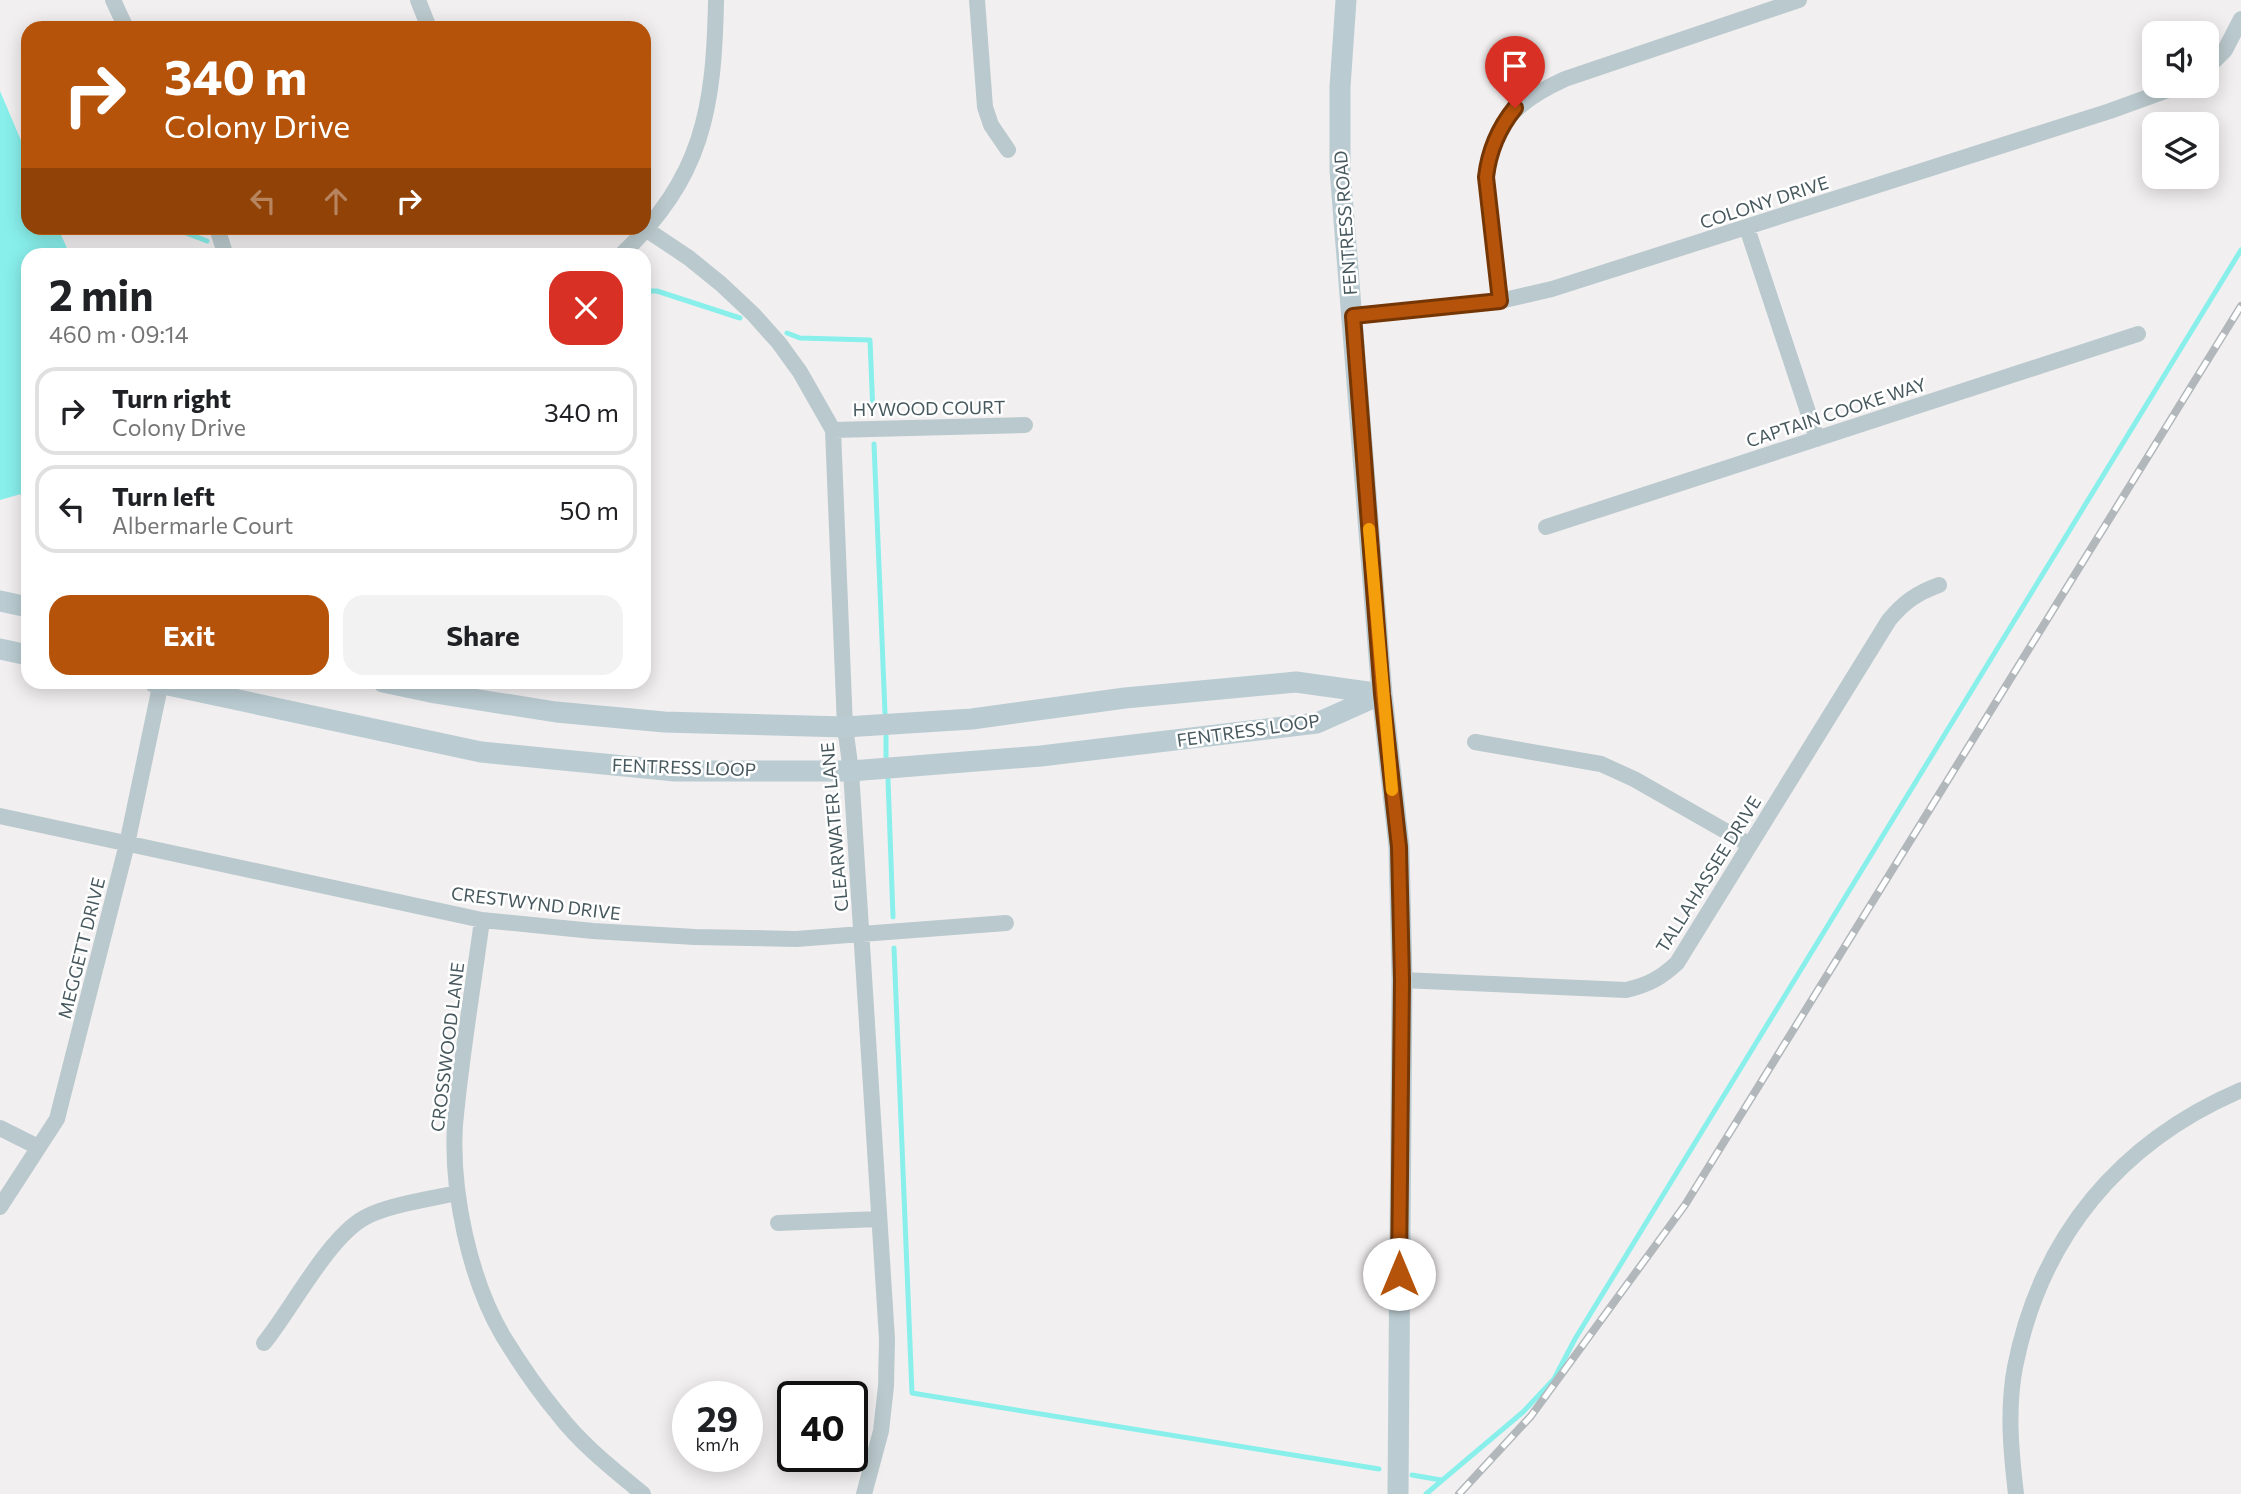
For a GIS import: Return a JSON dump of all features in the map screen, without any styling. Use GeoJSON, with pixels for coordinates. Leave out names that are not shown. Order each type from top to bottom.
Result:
{"type":"FeatureCollection","features":[{"type":"Feature","properties":{"kind":"street"},"geometry":{"type":"LineString","coordinates":[[113,0],[123,21]]}},
{"type":"Feature","properties":{"kind":"street"},"geometry":{"type":"LineString","coordinates":[[418,0],[426,21]]}},
{"type":"Feature","properties":{"kind":"street"},"geometry":{"type":"LineString","coordinates":[[651,224],[674,191],[701,134],[710,100],[715,62],[716,0]]}},
{"type":"Feature","properties":{"kind":"street"},"geometry":{"type":"LineString","coordinates":[[977,0],[985,107],[991,125],[1008,150]]}},
{"type":"Feature","properties":{"kind":"street","name":"FENTRESS ROAD"},"geometry":{"type":"LineString","coordinates":[[1346,0],[1338,139],[1382,694],[1399,847],[1402,980],[1398,1494]]}},
{"type":"Feature","properties":{"kind":"street"},"geometry":{"type":"LineString","coordinates":[[1500,301],[1486,177],[1496,136],[1515,108],[1537,92],[1565,79],[1799,0]]}},
{"type":"Feature","properties":{"kind":"street"},"geometry":{"type":"LineString","coordinates":[[2219,56],[2241,19]]}},
{"type":"Feature","properties":{"kind":"street","name":"COLONY DRIVE"},"geometry":{"type":"LineString","coordinates":[[1353,316],[1500,301],[1584,279],[2146,98]]}},
{"type":"Feature","properties":{"kind":"street"},"geometry":{"type":"LineString","coordinates":[[1747,228],[1816,439]]}},
{"type":"Feature","properties":{"kind":"street","name":"CLEARWATER LANE"},"geometry":{"type":"LineString","coordinates":[[651,233],[689,258],[753,314],[800,372],[834,430],[845,727],[851,771],[887,1339],[887,1386],[881,1431],[864,1494]]}},
{"type":"Feature","properties":{"kind":"street"},"geometry":{"type":"LineString","coordinates":[[628,248],[642,235]]}},
{"type":"Feature","properties":{"kind":"street","name":"CAPTAIN COOKE WAY"},"geometry":{"type":"LineString","coordinates":[[1546,527],[2138,334]]}},
{"type":"Feature","properties":{"kind":"street","name":"HYWOOD COURT"},"geometry":{"type":"LineString","coordinates":[[834,430],[1024,425]]}},
{"type":"Feature","properties":{"kind":"street","name":"TALLAHASSEE DRIVE"},"geometry":{"type":"LineString","coordinates":[[1402,980],[1626,990],[1646,986],[1663,976],[1677,963],[1889,620],[1902,604],[1919,592],[1939,585]]}},
{"type":"Feature","properties":{"kind":"street"},"geometry":{"type":"LineString","coordinates":[[0,601],[21,606]]}},
{"type":"Feature","properties":{"kind":"street"},"geometry":{"type":"LineString","coordinates":[[0,649],[21,654]]}},
{"type":"Feature","properties":{"kind":"street","name":"FENTRESS LOOP"},"geometry":{"type":"LineString","coordinates":[[413,689],[556,712],[664,722],[845,727],[972,719],[1125,698],[1296,682],[1382,694]]}},
{"type":"Feature","properties":{"kind":"street","name":"MEGGETT DRIVE"},"geometry":{"type":"LineString","coordinates":[[0,1207],[57,1119],[127,844],[158,689]]}},
{"type":"Feature","properties":{"kind":"street","name":"FENTRESS LOOP"},"geometry":{"type":"LineString","coordinates":[[187,689],[481,752],[675,771],[851,771],[1041,756],[1317,723],[1382,694]]}},
{"type":"Feature","properties":{"kind":"street"},"geometry":{"type":"LineString","coordinates":[[1475,742],[1601,764],[1634,779],[1750,845]]}},
{"type":"Feature","properties":{"kind":"street"},"geometry":{"type":"LineString","coordinates":[[0,816],[127,844]]}},
{"type":"Feature","properties":{"kind":"street","name":"CRESTWYND DRIVE"},"geometry":{"type":"LineString","coordinates":[[127,844],[482,919],[593,932],[796,939],[1006,923]]}},
{"type":"Feature","properties":{"kind":"street","name":"CROSSWOOD LANE"},"geometry":{"type":"LineString","coordinates":[[482,919],[455,1127],[457,1193],[473,1264],[486,1301],[503,1335],[558,1415],[597,1455],[643,1494]]}},
{"type":"Feature","properties":{"kind":"street"},"geometry":{"type":"LineString","coordinates":[[2016,1494],[2010,1427],[2015,1368],[2026,1321],[2053,1257],[2080,1214],[2120,1167],[2169,1128],[2241,1090]]}},
{"type":"Feature","properties":{"kind":"street"},"geometry":{"type":"LineString","coordinates":[[0,1128],[38,1147]]}},
{"type":"Feature","properties":{"kind":"street"},"geometry":{"type":"LineString","coordinates":[[264,1343],[344,1233],[365,1217],[457,1193]]}},
{"type":"Feature","properties":{"kind":"street"},"geometry":{"type":"LineString","coordinates":[[778,1223],[878,1219]]}},
{"type":"Feature","properties":{"kind":"water"},"geometry":{"type":"Polygon","coordinates":[[[0,91],[21,140],[21,235],[61,235],[67,248],[21,248],[21,494],[0,500],[0,91]]]}},
{"type":"Feature","properties":{"kind":"waterway"},"geometry":{"type":"LineString","coordinates":[[191,235],[207,241]]}},
{"type":"Feature","properties":{"kind":"waterway"},"geometry":{"type":"LineString","coordinates":[[1426,1494],[1523,1412],[1554,1379],[1575,1339],[2241,250]]}},
{"type":"Feature","properties":{"kind":"waterway"},"geometry":{"type":"LineString","coordinates":[[651,291],[740,318]]}},
{"type":"Feature","properties":{"kind":"waterway"},"geometry":{"type":"LineString","coordinates":[[787,333],[800,338],[870,340],[873,414]]}},
{"type":"Feature","properties":{"kind":"waterway"},"geometry":{"type":"LineString","coordinates":[[874,444],[885,713]]}},
{"type":"Feature","properties":{"kind":"waterway"},"geometry":{"type":"LineString","coordinates":[[886,736],[886,757]]}},
{"type":"Feature","properties":{"kind":"waterway"},"geometry":{"type":"LineString","coordinates":[[888,779],[893,917]]}},
{"type":"Feature","properties":{"kind":"waterway"},"geometry":{"type":"LineString","coordinates":[[894,948],[912,1393],[1379,1469]]}},
{"type":"Feature","properties":{"kind":"waterway"},"geometry":{"type":"LineString","coordinates":[[1412,1475],[1441,1480]]}},
{"type":"Feature","properties":{"kind":"railway"},"geometry":{"type":"LineString","coordinates":[[1459,1494],[1531,1416],[1685,1205],[2241,306]]}},
{"type":"Feature","properties":{"kind":"slow traffic"},"geometry":{"type":"LineString","coordinates":[[1369,529],[1392,790]]}},
{"type":"Feature","properties":{"kind":"route"},"geometry":{"type":"LineString","coordinates":[[1399,1274],[1402,980],[1399,847],[1382,694],[1353,316],[1500,301],[1486,177],[1496,136],[1515,108]]}}]}
